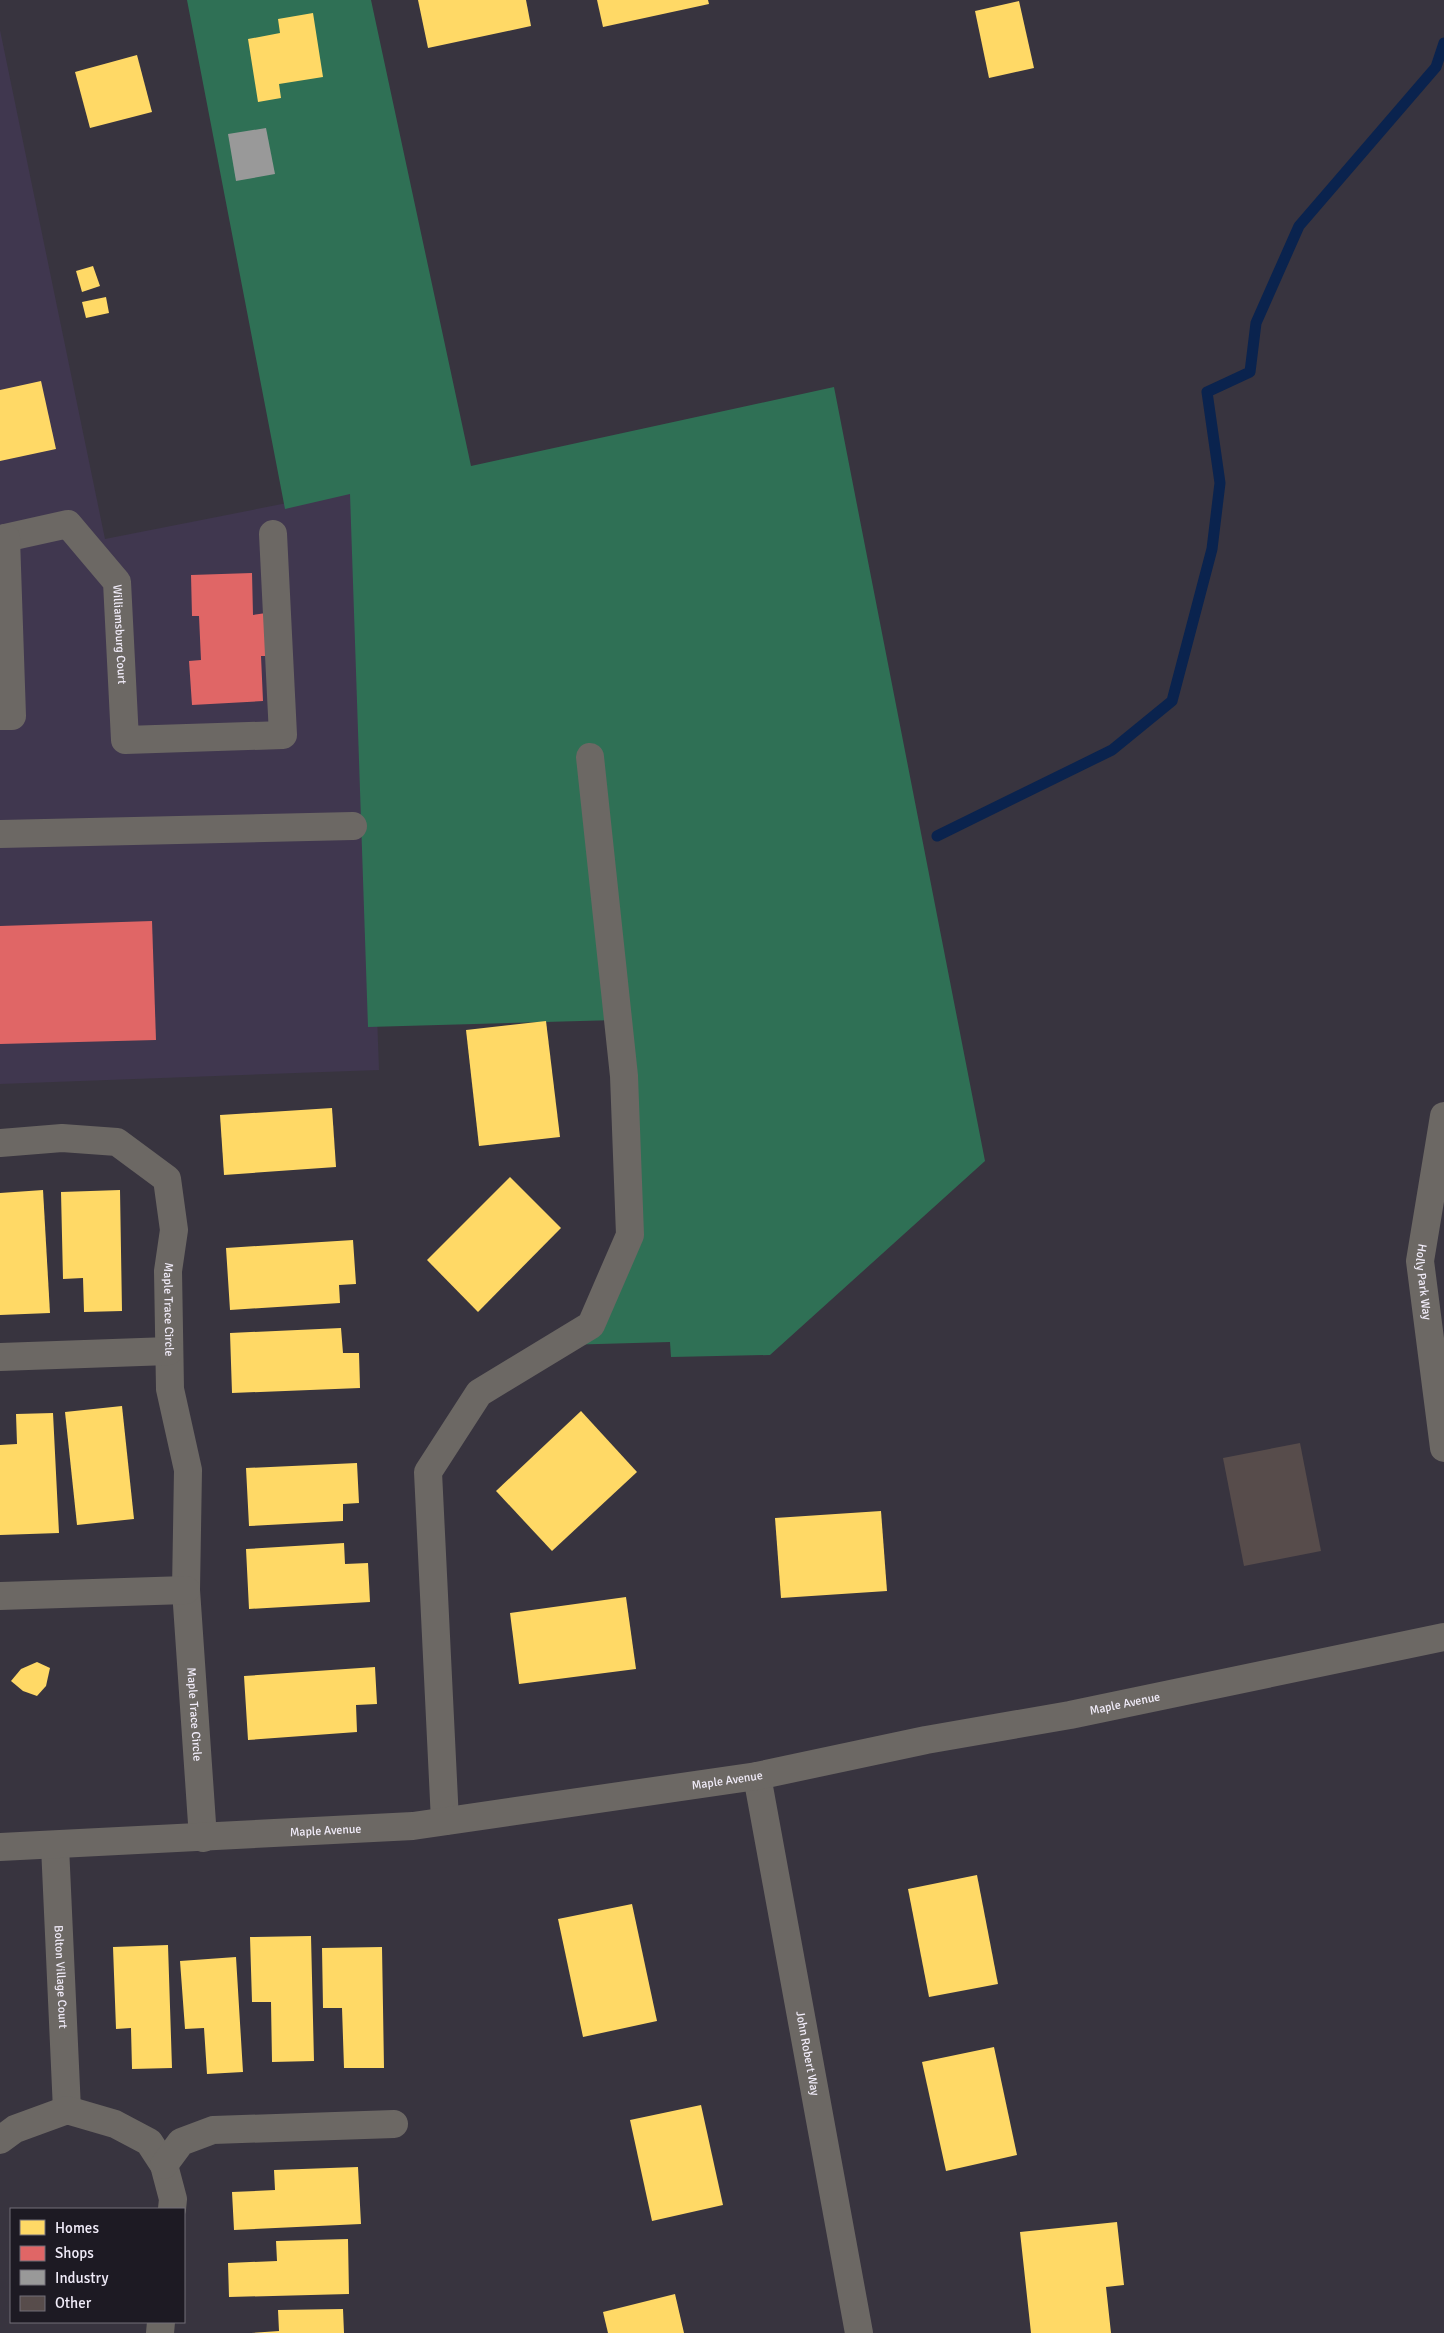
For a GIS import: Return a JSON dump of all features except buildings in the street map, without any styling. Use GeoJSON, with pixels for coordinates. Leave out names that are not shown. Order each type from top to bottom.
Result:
{"type":"FeatureCollection","features":[{"type":"Feature","properties":{"kind":"street","name":"Williamsburg Court"},"geometry":{"type":"LineString","coordinates":[[3,539],[68,524],[117,582],[125,740],[283,735],[273,534]]}},
{"type":"Feature","properties":{"kind":"street"},"geometry":{"type":"LineString","coordinates":[[0,716],[12,716],[3,539]]}},
{"type":"Feature","properties":{"kind":"street"},"geometry":{"type":"LineString","coordinates":[[445,1821],[428,1472],[479,1394],[591,1325],[630,1235],[624,1076],[590,757]]}},
{"type":"Feature","properties":{"kind":"street"},"geometry":{"type":"LineString","coordinates":[[0,834],[353,826]]}},
{"type":"Feature","properties":{"kind":"street","name":"Holly Park Way"},"geometry":{"type":"LineString","coordinates":[[1444,1116],[1420,1261],[1444,1448]]}},
{"type":"Feature","properties":{"kind":"street","name":"Maple Trace Circle"},"geometry":{"type":"LineString","coordinates":[[0,1143],[62,1138],[117,1142],[167,1179],[174,1230],[168,1271],[170,1389],[188,1470],[186,1590],[203,1838]]}},
{"type":"Feature","properties":{"kind":"street"},"geometry":{"type":"LineString","coordinates":[[0,1358],[169,1351]]}},
{"type":"Feature","properties":{"kind":"street"},"geometry":{"type":"LineString","coordinates":[[0,1596],[186,1590]]}},
{"type":"Feature","properties":{"kind":"street","name":"Maple Avenue"},"geometry":{"type":"LineString","coordinates":[[0,1847],[55,1846],[413,1826],[757,1776],[926,1740],[1070,1715],[1444,1637]]}},
{"type":"Feature","properties":{"kind":"street","name":"John Robert Way"},"geometry":{"type":"LineString","coordinates":[[757,1776],[859,2333]]}},
{"type":"Feature","properties":{"kind":"street","name":"Bolton Village Court"},"geometry":{"type":"LineString","coordinates":[[55,1846],[67,2110]]}},
{"type":"Feature","properties":{"kind":"street"},"geometry":{"type":"LineString","coordinates":[[0,2140],[15,2129],[67,2110],[115,2124],[149,2142],[164,2165],[173,2199],[172,2208]]}},
{"type":"Feature","properties":{"kind":"street"},"geometry":{"type":"LineString","coordinates":[[164,2165],[181,2142],[213,2130],[394,2124]]}},
{"type":"Feature","properties":{"kind":"shaded area"},"geometry":{"type":"Polygon","coordinates":[[[0,30],[105,539],[358,489],[379,1070],[0,1084],[0,30]]]}},
{"type":"Feature","properties":{"kind":"green space"},"geometry":{"type":"Polygon","coordinates":[[[187,0],[371,0],[471,466],[834,387],[985,1161],[770,1355],[671,1357],[670,1342],[563,1345],[620,1259],[617,1020],[368,1027],[350,494],[285,509],[187,0]]]}},
{"type":"Feature","properties":{"kind":"waterway"},"geometry":{"type":"LineString","coordinates":[[937,836],[1112,750],[1172,701],[1212,549],[1220,483],[1207,392],[1250,372],[1256,323],[1299,226],[1436,67],[1444,43]]}}]}
